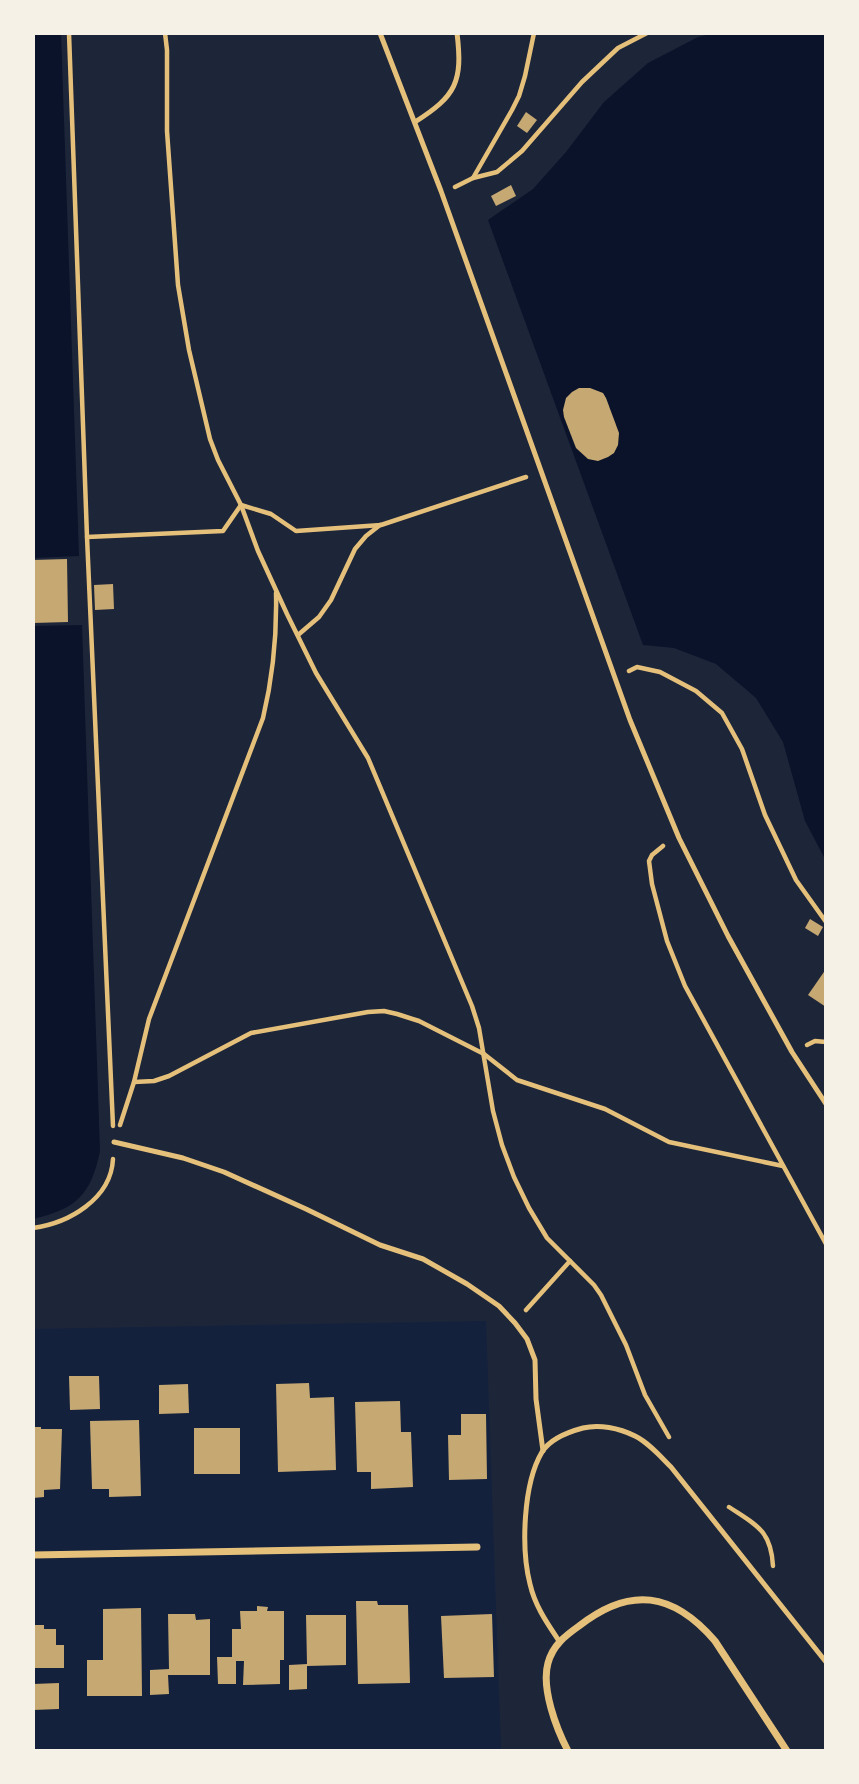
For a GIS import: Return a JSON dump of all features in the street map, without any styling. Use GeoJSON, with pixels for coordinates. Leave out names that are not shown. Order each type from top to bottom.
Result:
{"type":"FeatureCollection","features":[{"type":"Feature","properties":{"kind":"street"},"geometry":{"type":"LineString","coordinates":[[33,1555],[477,1547]]}},
{"type":"Feature","properties":{"kind":"street"},"geometry":{"type":"LineString","coordinates":[[568,1751],[554,1716],[546,1684],[548,1664],[559,1641],[609,1606],[622,1601],[642,1600],[658,1601],[674,1607],[702,1626],[715,1641],[787,1751]]}},
{"type":"Feature","properties":{"kind":"lane"},"geometry":{"type":"LineString","coordinates":[[380,33],[442,195],[630,720],[680,838],[729,936],[792,1052],[826,1104]]}},
{"type":"Feature","properties":{"kind":"lane"},"geometry":{"type":"LineString","coordinates":[[415,122],[436,109],[455,85],[459,68],[457,33]]}},
{"type":"Feature","properties":{"kind":"lane"},"geometry":{"type":"LineString","coordinates":[[114,1142],[183,1158],[224,1172],[380,1245],[423,1259],[467,1283],[499,1306],[515,1323],[527,1339],[535,1360],[542,1451],[528,1502],[526,1545],[530,1583],[540,1612],[559,1641]]}},
{"type":"Feature","properties":{"kind":"lane"},"geometry":{"type":"LineString","coordinates":[[542,1451],[570,1431],[588,1427],[620,1430],[642,1440],[671,1467],[826,1662]]}},
{"type":"Feature","properties":{"kind":"path"},"geometry":{"type":"LineString","coordinates":[[33,1228],[57,1223],[77,1213],[96,1198],[106,1185],[113,1166],[114,1142],[87,537],[69,33]]}},
{"type":"Feature","properties":{"kind":"path"},"geometry":{"type":"LineString","coordinates":[[166,33],[167,131],[175,255],[183,317],[209,439],[316,673],[379,781],[472,1006],[484,1054],[492,1111],[514,1177],[547,1238],[594,1285],[609,1309],[645,1395],[675,1447]]}},
{"type":"Feature","properties":{"kind":"path"},"geometry":{"type":"LineString","coordinates":[[473,178],[519,96],[534,33]]}},
{"type":"Feature","properties":{"kind":"path"},"geometry":{"type":"LineString","coordinates":[[442,195],[473,178],[496,172],[522,151],[591,73],[618,48],[648,33]]}},
{"type":"Feature","properties":{"kind":"path"},"geometry":{"type":"LineString","coordinates":[[241,505],[271,514],[296,531],[381,525],[540,472]]}},
{"type":"Feature","properties":{"kind":"path"},"geometry":{"type":"LineString","coordinates":[[87,537],[223,531],[241,505]]}},
{"type":"Feature","properties":{"kind":"path"},"geometry":{"type":"LineString","coordinates":[[298,635],[319,617],[331,600],[355,548],[381,525]]}},
{"type":"Feature","properties":{"kind":"path"},"geometry":{"type":"LineString","coordinates":[[114,1142],[134,1082],[149,1020],[263,718],[275,647],[276,589]]}},
{"type":"Feature","properties":{"kind":"path"},"geometry":{"type":"LineString","coordinates":[[615,677],[637,667],[660,672],[696,691],[722,713],[742,749],[765,815],[796,880],[826,922]]}},
{"type":"Feature","properties":{"kind":"path"},"geometry":{"type":"LineString","coordinates":[[680,838],[659,848],[649,861],[652,884],[667,941],[685,986],[826,1244]]}},
{"type":"Feature","properties":{"kind":"path"},"geometry":{"type":"LineString","coordinates":[[134,1082],[154,1081],[169,1076],[251,1034],[384,1011],[408,1017],[484,1054],[517,1080],[605,1109],[669,1142],[783,1166]]}},
{"type":"Feature","properties":{"kind":"path"},"geometry":{"type":"LineString","coordinates":[[515,1323],[570,1261]]}},
{"type":"Feature","properties":{"kind":"path"},"geometry":{"type":"LineString","coordinates":[[720,1502],[765,1534],[773,1562],[770,1590]]}},
{"type":"Feature","properties":{"kind":"shaded area"},"geometry":{"type":"Polygon","coordinates":[[[33,33],[826,33],[826,1751],[501,1751],[486,1321],[33,1329],[33,33]]]}},
{"type":"Feature","properties":{"kind":"shaded area"},"geometry":{"type":"Polygon","coordinates":[[[33,33],[61,33],[79,556],[33,558],[33,33]]]}},
{"type":"Feature","properties":{"kind":"shaded area"},"geometry":{"type":"Polygon","coordinates":[[[715,33],[826,33],[826,861],[805,821],[783,742],[756,698],[716,664],[674,648],[643,645],[488,220],[533,189],[566,152],[604,102],[648,63],[698,37],[715,33]]]}},
{"type":"Feature","properties":{"kind":"shaded area"},"geometry":{"type":"Polygon","coordinates":[[[82,625],[100,1151],[92,1179],[79,1198],[71,1205],[33,1219],[33,626],[82,625]]]}},
{"type":"Feature","properties":{"kind":"building"},"geometry":{"type":"Polygon","coordinates":[[[526,112],[537,120],[527,133],[517,126],[526,112]]]}},
{"type":"Feature","properties":{"kind":"building"},"geometry":{"type":"Polygon","coordinates":[[[511,185],[516,196],[496,206],[491,196],[511,185]]]}},
{"type":"Feature","properties":{"kind":"building"},"geometry":{"type":"Polygon","coordinates":[[[579,388],[590,388],[603,393],[619,433],[614,453],[598,461],[588,459],[576,448],[564,417],[566,398],[579,388]]]}},
{"type":"Feature","properties":{"kind":"building"},"geometry":{"type":"Polygon","coordinates":[[[67,559],[68,622],[33,623],[33,560],[67,559]]]}},
{"type":"Feature","properties":{"kind":"building"},"geometry":{"type":"Polygon","coordinates":[[[113,584],[114,609],[95,610],[94,585],[113,584]]]}},
{"type":"Feature","properties":{"kind":"building"},"geometry":{"type":"Polygon","coordinates":[[[810,919],[823,927],[818,936],[805,928],[810,919]]]}},
{"type":"Feature","properties":{"kind":"building"},"geometry":{"type":"Polygon","coordinates":[[[826,969],[826,1007],[808,995],[826,969]]]}},
{"type":"Feature","properties":{"kind":"building"},"geometry":{"type":"Polygon","coordinates":[[[69,1376],[99,1376],[100,1409],[70,1410],[69,1376]]]}},
{"type":"Feature","properties":{"kind":"building"},"geometry":{"type":"Polygon","coordinates":[[[309,1383],[310,1398],[334,1397],[336,1470],[278,1472],[276,1384],[309,1383]]]}},
{"type":"Feature","properties":{"kind":"building"},"geometry":{"type":"Polygon","coordinates":[[[188,1384],[189,1413],[159,1414],[159,1385],[188,1384]]]}},
{"type":"Feature","properties":{"kind":"building"},"geometry":{"type":"Polygon","coordinates":[[[400,1401],[401,1432],[411,1432],[413,1487],[371,1489],[371,1472],[357,1472],[355,1402],[400,1401]]]}},
{"type":"Feature","properties":{"kind":"building"},"geometry":{"type":"Polygon","coordinates":[[[461,1414],[486,1414],[487,1479],[449,1480],[448,1435],[461,1435],[461,1414]]]}},
{"type":"Feature","properties":{"kind":"building"},"geometry":{"type":"Polygon","coordinates":[[[139,1420],[141,1496],[109,1497],[109,1489],[92,1489],[90,1421],[139,1420]]]}},
{"type":"Feature","properties":{"kind":"building"},"geometry":{"type":"Polygon","coordinates":[[[33,1427],[62,1429],[60,1489],[44,1490],[44,1497],[33,1498],[33,1427]]]}},
{"type":"Feature","properties":{"kind":"building"},"geometry":{"type":"Polygon","coordinates":[[[194,1428],[240,1428],[240,1474],[194,1474],[194,1428]]]}},
{"type":"Feature","properties":{"kind":"building"},"geometry":{"type":"Polygon","coordinates":[[[356,1601],[377,1601],[378,1605],[408,1605],[410,1683],[358,1684],[356,1601]]]}},
{"type":"Feature","properties":{"kind":"building"},"geometry":{"type":"Polygon","coordinates":[[[257,1606],[268,1607],[267,1611],[284,1611],[284,1660],[280,1660],[280,1684],[243,1685],[244,1661],[236,1661],[236,1684],[218,1684],[217,1657],[232,1657],[232,1629],[241,1629],[240,1611],[257,1611],[257,1606]]]}},
{"type":"Feature","properties":{"kind":"building"},"geometry":{"type":"Polygon","coordinates":[[[141,1608],[142,1696],[87,1696],[87,1660],[103,1660],[103,1609],[141,1608]]]}},
{"type":"Feature","properties":{"kind":"building"},"geometry":{"type":"Polygon","coordinates":[[[168,1614],[195,1614],[196,1620],[210,1619],[210,1675],[168,1675],[169,1694],[150,1695],[150,1670],[169,1669],[168,1614]]]}},
{"type":"Feature","properties":{"kind":"building"},"geometry":{"type":"Polygon","coordinates":[[[492,1614],[494,1677],[444,1678],[441,1616],[492,1614]]]}},
{"type":"Feature","properties":{"kind":"building"},"geometry":{"type":"Polygon","coordinates":[[[306,1615],[346,1615],[346,1665],[307,1666],[307,1689],[289,1690],[289,1665],[307,1664],[306,1615]]]}},
{"type":"Feature","properties":{"kind":"building"},"geometry":{"type":"Polygon","coordinates":[[[33,1625],[56,1629],[56,1645],[64,1645],[64,1668],[33,1668],[33,1625]]]}},
{"type":"Feature","properties":{"kind":"building"},"geometry":{"type":"Polygon","coordinates":[[[59,1683],[59,1709],[33,1710],[33,1684],[59,1683]]]}}]}
